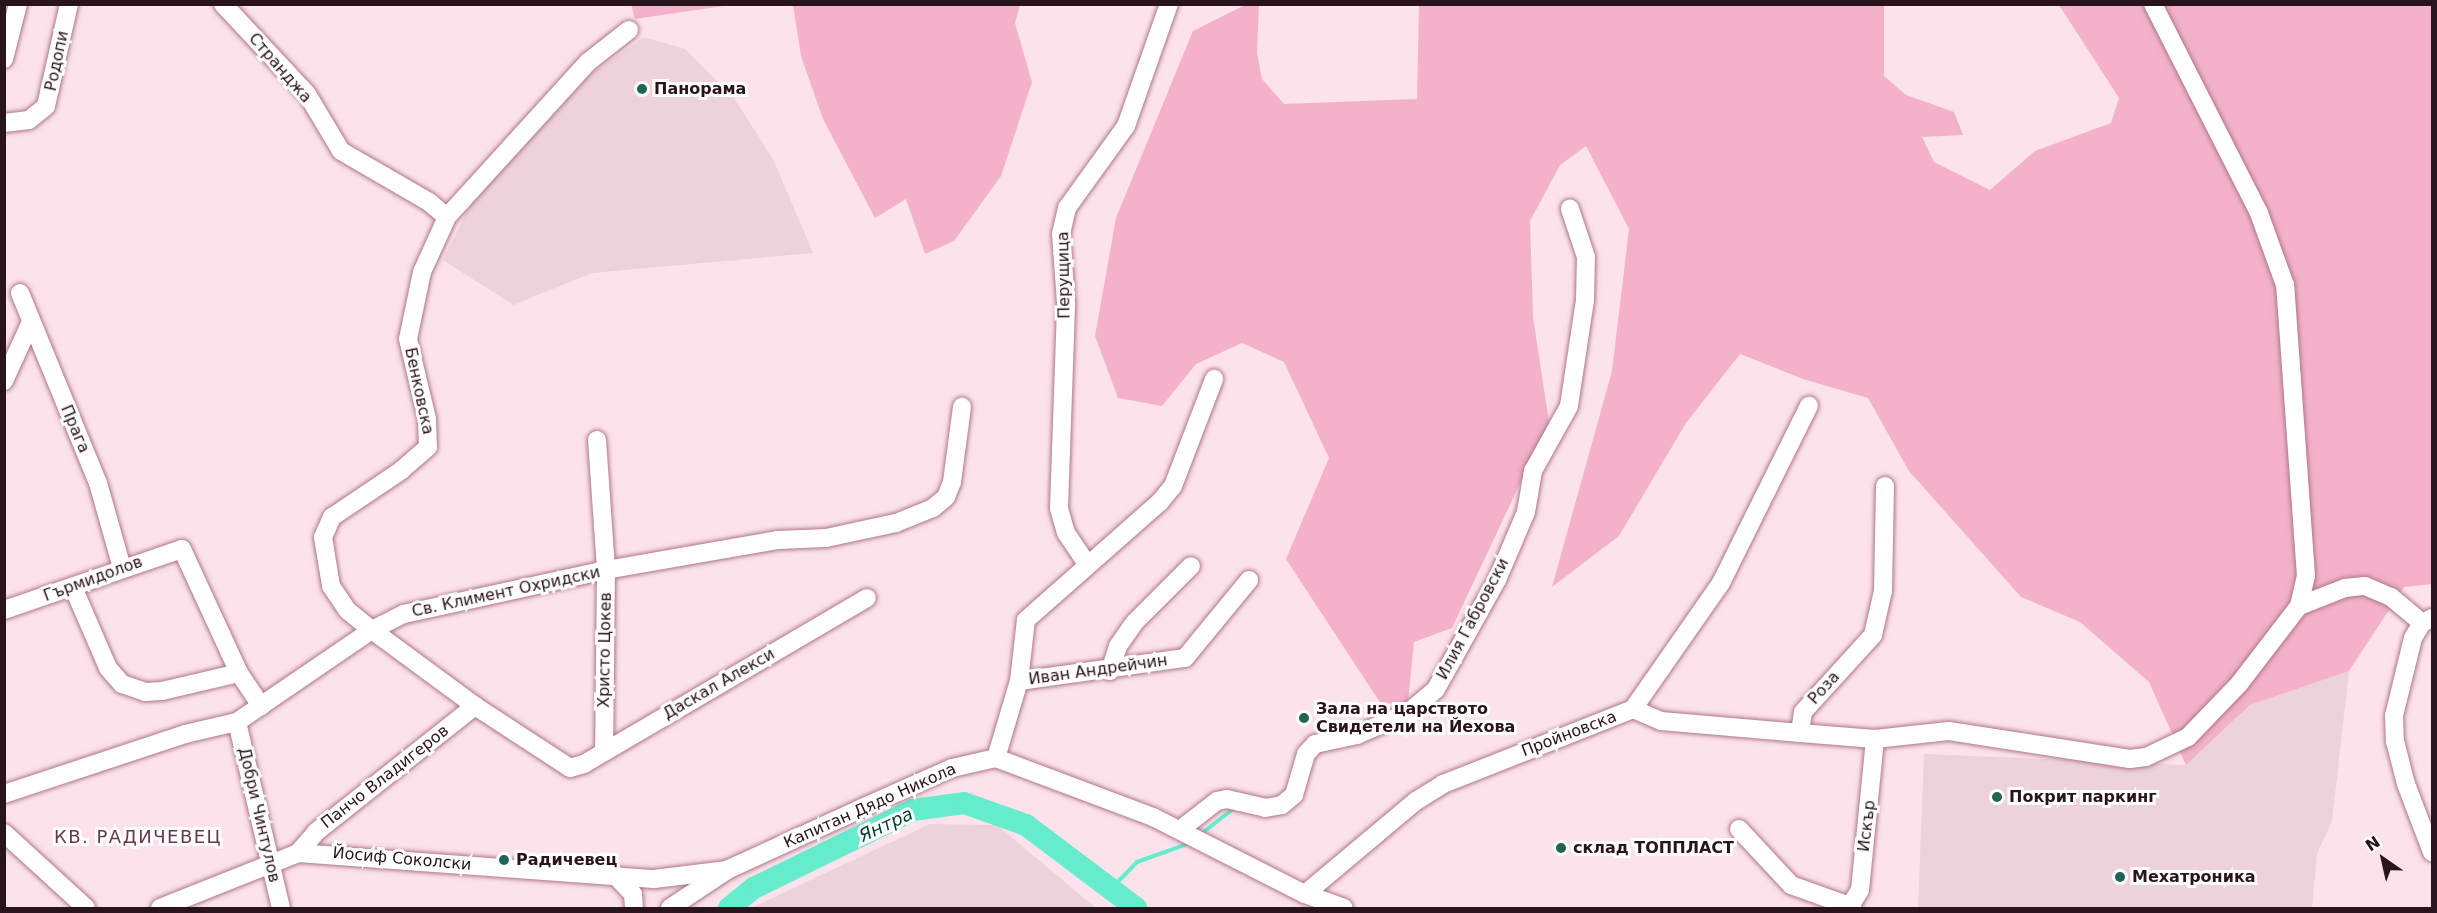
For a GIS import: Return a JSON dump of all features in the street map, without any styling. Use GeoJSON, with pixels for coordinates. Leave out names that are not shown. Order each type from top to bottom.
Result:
{"type":"FeatureCollection","features":[{"type":"Feature","properties":{"kind":"street"},"geometry":{"type":"LineString","coordinates":[[4,59],[18,4]]}},
{"type":"Feature","properties":{"kind":"street","name":"Родопи"},"geometry":{"type":"LineString","coordinates":[[4,123],[28,120],[46,106],[69,4]]}},
{"type":"Feature","properties":{"kind":"street","name":"Странджа"},"geometry":{"type":"LineString","coordinates":[[223,4],[307,94],[341,151],[429,202],[447,217]]}},
{"type":"Feature","properties":{"kind":"street","name":"Перущица"},"geometry":{"type":"LineString","coordinates":[[1087,564],[1066,533],[1059,508],[1066,303],[1060,234],[1067,208],[1126,126],[1169,4]]}},
{"type":"Feature","properties":{"kind":"street"},"geometry":{"type":"LineString","coordinates":[[1633,709],[1661,721],[1875,740],[1949,731],[2130,759],[2146,757],[2188,737],[2239,684],[2300,606],[2306,567],[2285,285],[2259,213],[2153,4]]}},
{"type":"Feature","properties":{"kind":"street","name":"Бенковска"},"geometry":{"type":"LineString","coordinates":[[570,768],[475,706],[372,630],[338,600],[327,576],[323,537],[338,510],[402,470],[428,447],[427,419],[408,350],[408,339],[422,272],[447,217],[588,62],[629,30]]}},
{"type":"Feature","properties":{"kind":"street","name":"Илия Габровски"},"geometry":{"type":"LineString","coordinates":[[1191,835],[1217,801],[1227,799],[1265,808],[1282,805],[1294,795],[1306,753],[1315,744],[1357,735],[1409,712],[1436,689],[1497,580],[1526,512],[1533,471],[1569,406],[1585,300],[1586,257],[1570,210]]}},
{"type":"Feature","properties":{"kind":"street","name":"Прага"},"geometry":{"type":"LineString","coordinates":[[20,293],[30,324],[98,483],[122,568]]}},
{"type":"Feature","properties":{"kind":"street"},"geometry":{"type":"LineString","coordinates":[[4,381],[30,324]]}},
{"type":"Feature","properties":{"kind":"street"},"geometry":{"type":"LineString","coordinates":[[1214,379],[1173,486],[1160,502],[1026,620],[1018,681],[996,758],[1191,835],[1305,894],[1344,909]]}},
{"type":"Feature","properties":{"kind":"street","name":"Пройновска"},"geometry":{"type":"LineString","coordinates":[[1305,894],[1416,801],[1443,784],[1633,709],[1721,583],[1809,405]]}},
{"type":"Feature","properties":{"kind":"street","name":"Св. Климент Охридски"},"geometry":{"type":"LineString","coordinates":[[4,794],[185,734],[237,722],[372,630],[420,610],[606,570],[778,540],[826,538],[896,523],[933,508],[946,497],[952,482],[962,407]]}},
{"type":"Feature","properties":{"kind":"street","name":"Христо Цокев"},"geometry":{"type":"LineString","coordinates":[[597,440],[606,570],[604,751]]}},
{"type":"Feature","properties":{"kind":"street","name":"Роза"},"geometry":{"type":"LineString","coordinates":[[1800,733],[1803,712],[1873,635],[1883,591],[1885,486]]}},
{"type":"Feature","properties":{"kind":"street","name":"Гърмидолов"},"geometry":{"type":"LineString","coordinates":[[4,610],[182,549],[239,673]]}},
{"type":"Feature","properties":{"kind":"street"},"geometry":{"type":"LineString","coordinates":[[1110,671],[1118,646],[1135,622],[1191,566]]}},
{"type":"Feature","properties":{"kind":"street","name":"Иван Андрейчин"},"geometry":{"type":"LineString","coordinates":[[1018,681],[1110,671],[1185,658],[1249,580]]}},
{"type":"Feature","properties":{"kind":"street"},"geometry":{"type":"LineString","coordinates":[[2300,606],[2345,588],[2365,586],[2391,597],[2427,620],[2401,682],[2395,741],[2418,820],[2433,852]]}},
{"type":"Feature","properties":{"kind":"street"},"geometry":{"type":"LineString","coordinates":[[73,587],[108,668],[122,684],[139,690],[162,691],[239,673],[261,706]]}},
{"type":"Feature","properties":{"kind":"street","name":"Даскал Алекси"},"geometry":{"type":"LineString","coordinates":[[570,768],[604,751],[867,598]]}},
{"type":"Feature","properties":{"kind":"street","name":"Панчо Владигеров"},"geometry":{"type":"LineString","coordinates":[[298,853],[316,832],[475,706]]}},
{"type":"Feature","properties":{"kind":"street","name":"Добри Чинтулов"},"geometry":{"type":"LineString","coordinates":[[237,722],[281,909]]}},
{"type":"Feature","properties":{"kind":"street","name":"Искър"},"geometry":{"type":"LineString","coordinates":[[1851,908],[1860,890],[1875,740]]}},
{"type":"Feature","properties":{"kind":"street","name":"Капитан Дядо Никола"},"geometry":{"type":"LineString","coordinates":[[670,909],[729,870],[952,768],[996,758]]}},
{"type":"Feature","properties":{"kind":"street"},"geometry":{"type":"LineString","coordinates":[[1739,829],[1791,885],[1851,908]]}},
{"type":"Feature","properties":{"kind":"street"},"geometry":{"type":"LineString","coordinates":[[4,833],[86,909]]}},
{"type":"Feature","properties":{"kind":"street","name":"Йосиф Соколски"},"geometry":{"type":"LineString","coordinates":[[160,909],[271,862],[298,853],[654,879],[729,870]]}},
{"type":"Feature","properties":{"kind":"street"},"geometry":{"type":"LineString","coordinates":[[616,876],[633,894],[634,909]]}},
{"type":"Feature","properties":{"kind":"shaded area"},"geometry":{"type":"Polygon","coordinates":[[[631,4],[730,4],[730,5],[635,19],[631,4]]]}},
{"type":"Feature","properties":{"kind":"shaded area"},"geometry":{"type":"Polygon","coordinates":[[[793,5],[1020,5],[1015,23],[1032,82],[1001,176],[954,241],[925,254],[906,199],[875,218],[823,119],[801,56],[793,5]]]}},
{"type":"Feature","properties":{"kind":"shaded area"},"geometry":{"type":"Polygon","coordinates":[[[1245,5],[1259,5],[1257,53],[1262,79],[1284,104],[1417,99],[1419,5],[1884,5],[1884,76],[1906,95],[1954,112],[1963,135],[1922,137],[1934,162],[1990,190],[2035,151],[2111,123],[2119,98],[2059,5],[2432,5],[2432,584],[2404,587],[2349,671],[2250,705],[2186,765],[2149,682],[2080,622],[2021,597],[1909,471],[1868,398],[1803,379],[1740,354],[1686,423],[1619,536],[1552,587],[1612,371],[1629,229],[1586,146],[1560,165],[1530,221],[1533,317],[1549,422],[1452,628],[1414,642],[1408,702],[1381,704],[1286,559],[1329,458],[1284,362],[1242,343],[1196,364],[1162,406],[1118,398],[1095,336],[1116,218],[1193,31],[1245,5]]]}},
{"type":"Feature","properties":{"kind":"shaded area"},"geometry":{"type":"Polygon","coordinates":[[[644,37],[685,49],[734,98],[773,159],[813,253],[592,273],[513,305],[443,260],[470,205],[591,74],[644,37]]]}},
{"type":"Feature","properties":{"kind":"shaded area","name":"Мехатроника"},"geometry":{"type":"Polygon","coordinates":[[[2349,671],[2332,821],[2317,854],[2312,908],[1918,908],[1924,754],[2186,765],[2250,705],[2349,671]]]}},
{"type":"Feature","properties":{"kind":"shaded area"},"geometry":{"type":"Polygon","coordinates":[[[930,824],[997,825],[1096,908],[751,908],[930,824]]]}},
{"type":"Feature","properties":{"kind":"waterway","name":"Янтра"},"geometry":{"type":"LineString","coordinates":[[729,908],[754,888],[913,810],[964,803],[1026,825],[1136,908]]}},
{"type":"Feature","properties":{"kind":"waterway"},"geometry":{"type":"LineString","coordinates":[[1201,834],[1233,809]]}},
{"type":"Feature","properties":{"kind":"waterway"},"geometry":{"type":"LineString","coordinates":[[1111,889],[1137,862],[1190,843]]}},
{"type":"Feature","properties":{"kind":"place","name":"Панорама"},"geometry":{"type":"Point","coordinates":[642,89]}},
{"type":"Feature","properties":{"kind":"place","name":"Зала на царството Свидетели на Йехова"},"geometry":{"type":"Point","coordinates":[1304,718]}},
{"type":"Feature","properties":{"kind":"place","name":"Покрит паркинг"},"geometry":{"type":"Point","coordinates":[1997,797]}},
{"type":"Feature","properties":{"kind":"place","name":"склад ТОППЛАСТ"},"geometry":{"type":"Point","coordinates":[1561,848]}},
{"type":"Feature","properties":{"kind":"place","name":"Радичевец"},"geometry":{"type":"Point","coordinates":[504,860]}},
{"type":"Feature","properties":{"kind":"place","name":"Мехатроника"},"geometry":{"type":"Point","coordinates":[2120,877]}},
{"type":"Feature","properties":{"kind":"district","name":"КВ. РАДИЧЕВЕЦ"},"geometry":{"type":"Point","coordinates":[138,837]}}]}
